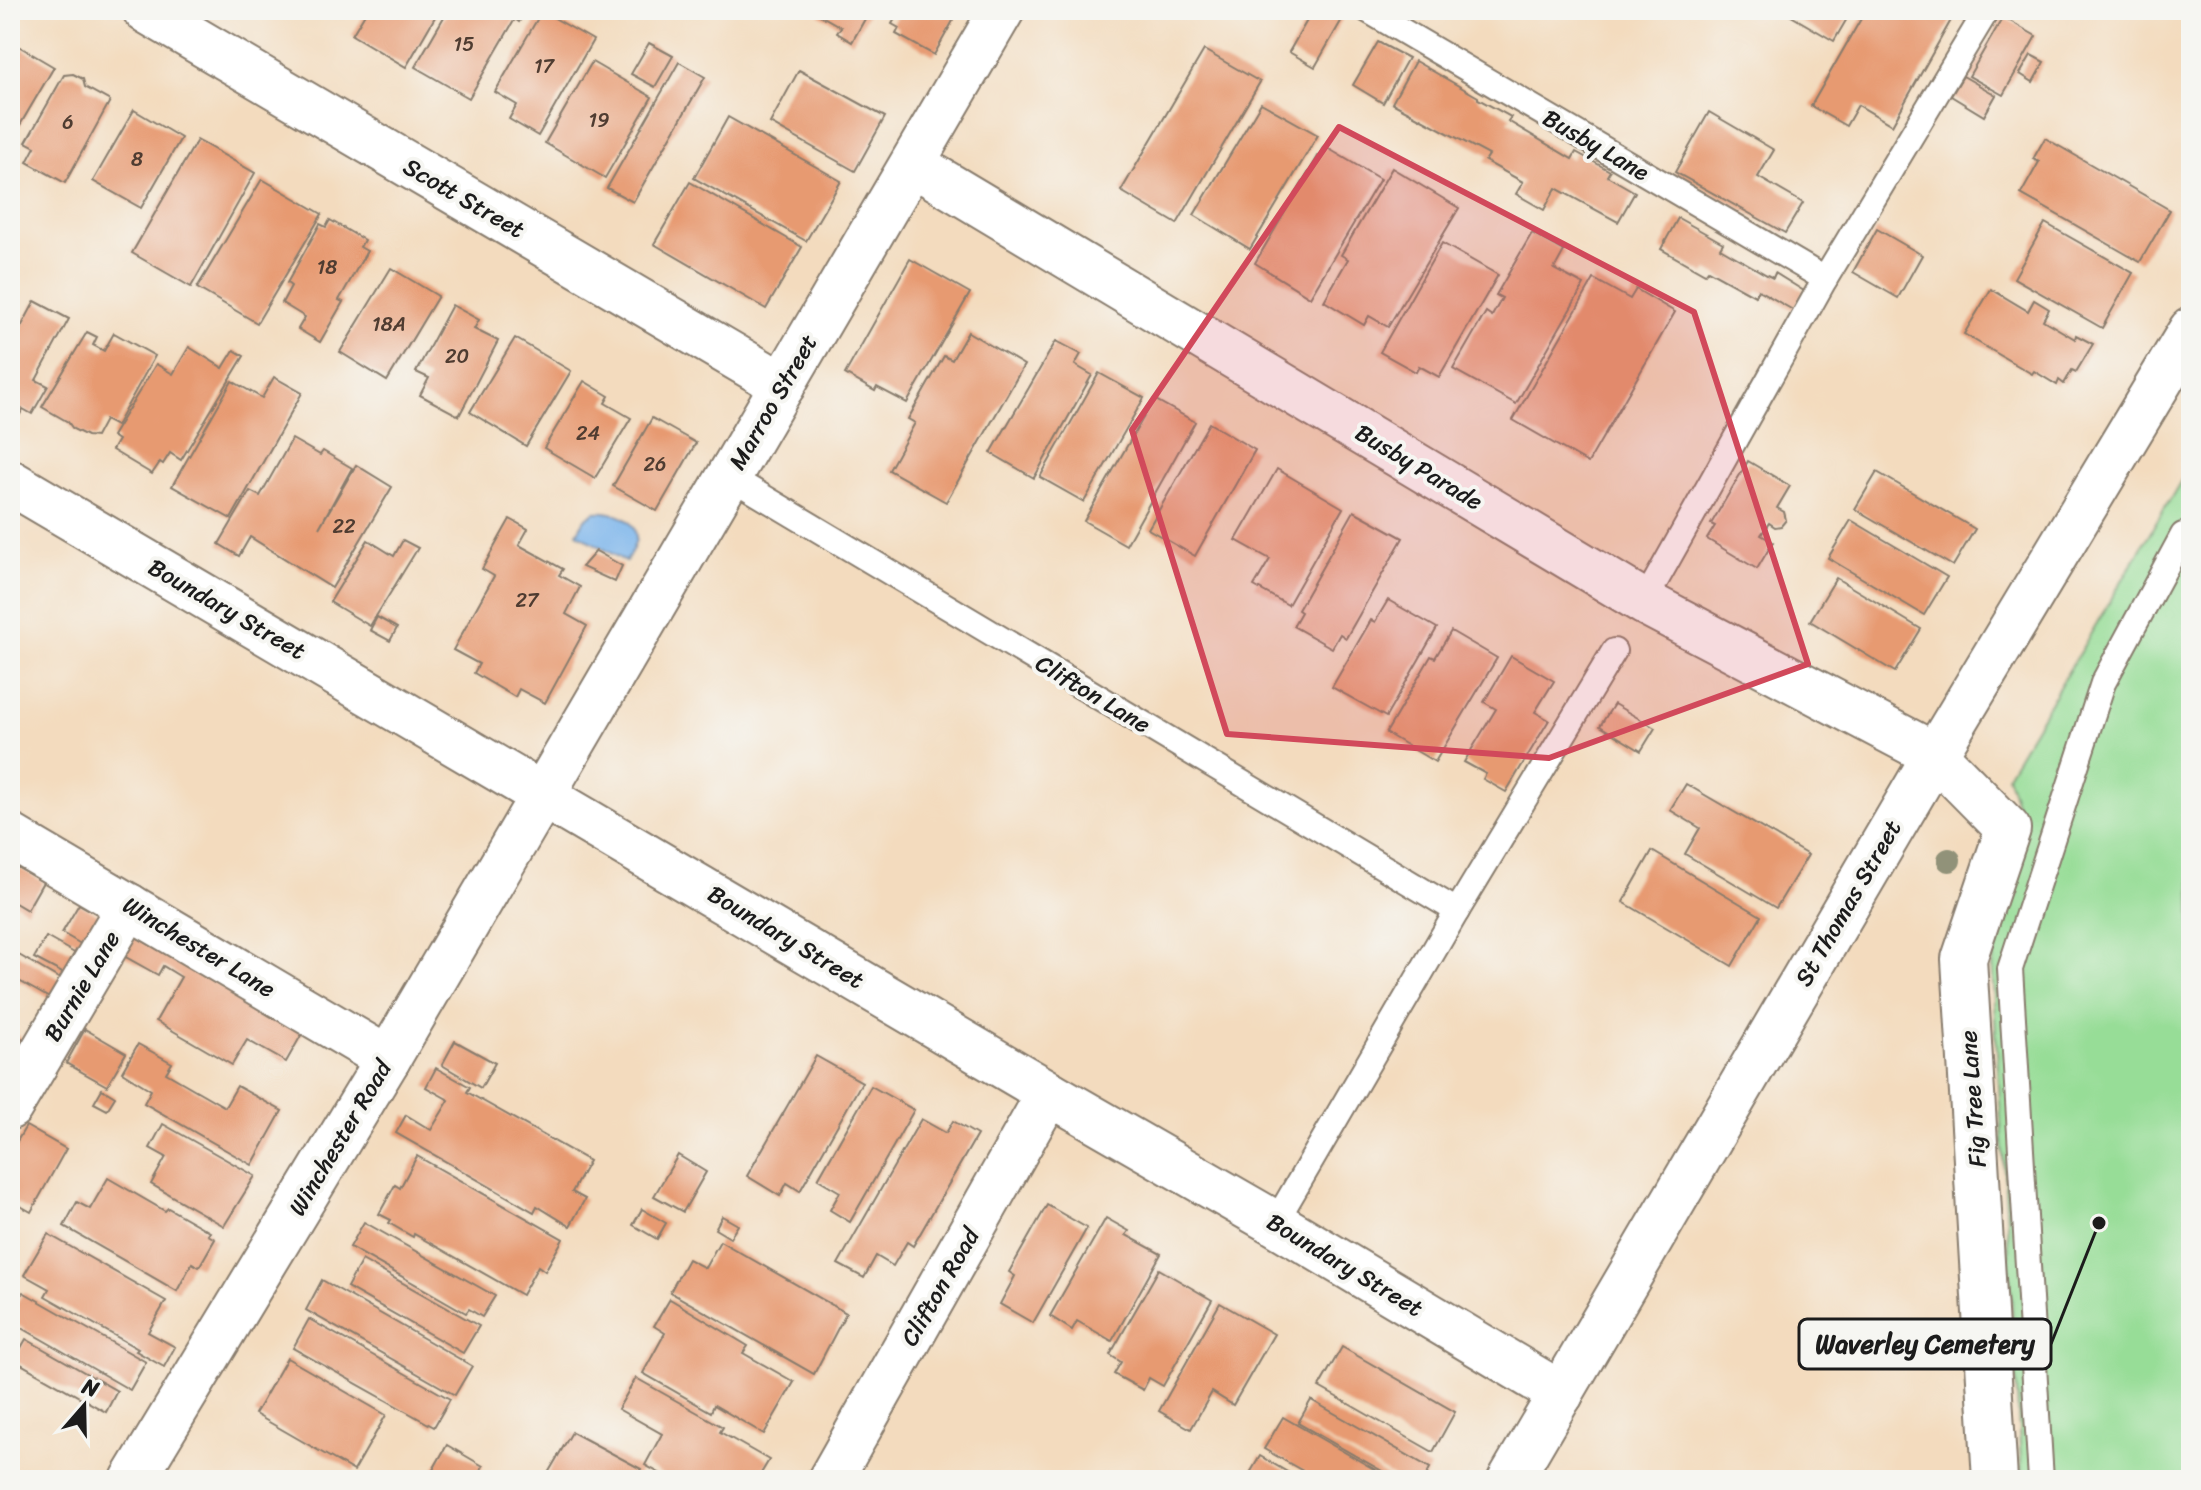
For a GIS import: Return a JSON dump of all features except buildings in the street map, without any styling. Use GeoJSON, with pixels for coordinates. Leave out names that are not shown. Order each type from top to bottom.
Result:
{"type":"FeatureCollection","features":[{"type":"Feature","properties":{"kind":"street","name":"Scott Street"},"geometry":{"type":"LineString","coordinates":[[145,10],[783,385]]}},
{"type":"Feature","properties":{"kind":"street","name":"Marroo Street"},"geometry":{"type":"LineString","coordinates":[[544,794],[1002,10]]}},
{"type":"Feature","properties":{"kind":"street","name":"Busby Parade"},"geometry":{"type":"LineString","coordinates":[[913,164],[1644,602],[1935,755]]}},
{"type":"Feature","properties":{"kind":"street","name":"St Thomas Street"},"geometry":{"type":"LineString","coordinates":[[1510,1480],[1935,755],[2191,330]]}},
{"type":"Feature","properties":{"kind":"street","name":"Boundary Street"},"geometry":{"type":"LineString","coordinates":[[10,482],[1275,1223],[1561,1394]]}},
{"type":"Feature","properties":{"kind":"street","name":"Fig Tree Lane"},"geometry":{"type":"LineString","coordinates":[[1935,755],[2008,829],[1964,959],[1995,1480]]}},
{"type":"Feature","properties":{"kind":"street","name":"Winchester Road"},"geometry":{"type":"LineString","coordinates":[[133,1480],[544,794]]}},
{"type":"Feature","properties":{"kind":"street","name":"Winchester Lane"},"geometry":{"type":"LineString","coordinates":[[10,836],[388,1059]]}},
{"type":"Feature","properties":{"kind":"street","name":"Burnie Lane"},"geometry":{"type":"LineString","coordinates":[[10,1107],[129,906]]}},
{"type":"Feature","properties":{"kind":"street","name":"Clifton Road"},"geometry":{"type":"LineString","coordinates":[[830,1480],[1049,1093]]}},
{"type":"Feature","properties":{"kind":"lane","name":"Busby Lane"},"geometry":{"type":"LineString","coordinates":[[1367,10],[1825,279]]}},
{"type":"Feature","properties":{"kind":"lane"},"geometry":{"type":"LineString","coordinates":[[1644,602],[1825,279],[1987,10]]}},
{"type":"Feature","properties":{"kind":"lane","name":"Clifton Lane"},"geometry":{"type":"LineString","coordinates":[[730,477],[1457,911]]}},
{"type":"Feature","properties":{"kind":"lane"},"geometry":{"type":"LineString","coordinates":[[2041,1480],[2010,969],[2103,683],[2183,535],[2191,540]]}},
{"type":"Feature","properties":{"kind":"lane"},"geometry":{"type":"LineString","coordinates":[[1275,1223],[1457,911],[1614,651]]}},
{"type":"Feature","properties":{"kind":"highlighted area"},"geometry":{"type":"Polygon","coordinates":[[[1339,127],[1694,312],[1808,664],[1549,758],[1227,734],[1132,430],[1339,127]]]}},
{"type":"Feature","properties":{"kind":"green space"},"geometry":{"type":"Polygon","coordinates":[[[2191,464],[2191,1480],[2022,1480],[1992,966],[2024,829],[2007,775],[2191,464]]]}},
{"type":"Feature","properties":{"kind":"water"},"geometry":{"type":"Polygon","coordinates":[[[595,512],[615,514],[627,520],[635,530],[636,540],[626,562],[577,533],[585,519],[595,512]]]}},
{"type":"Feature","properties":{"kind":"place","name":"Waverley Cemetery"},"geometry":{"type":"Point","coordinates":[2099,1223]}}]}
